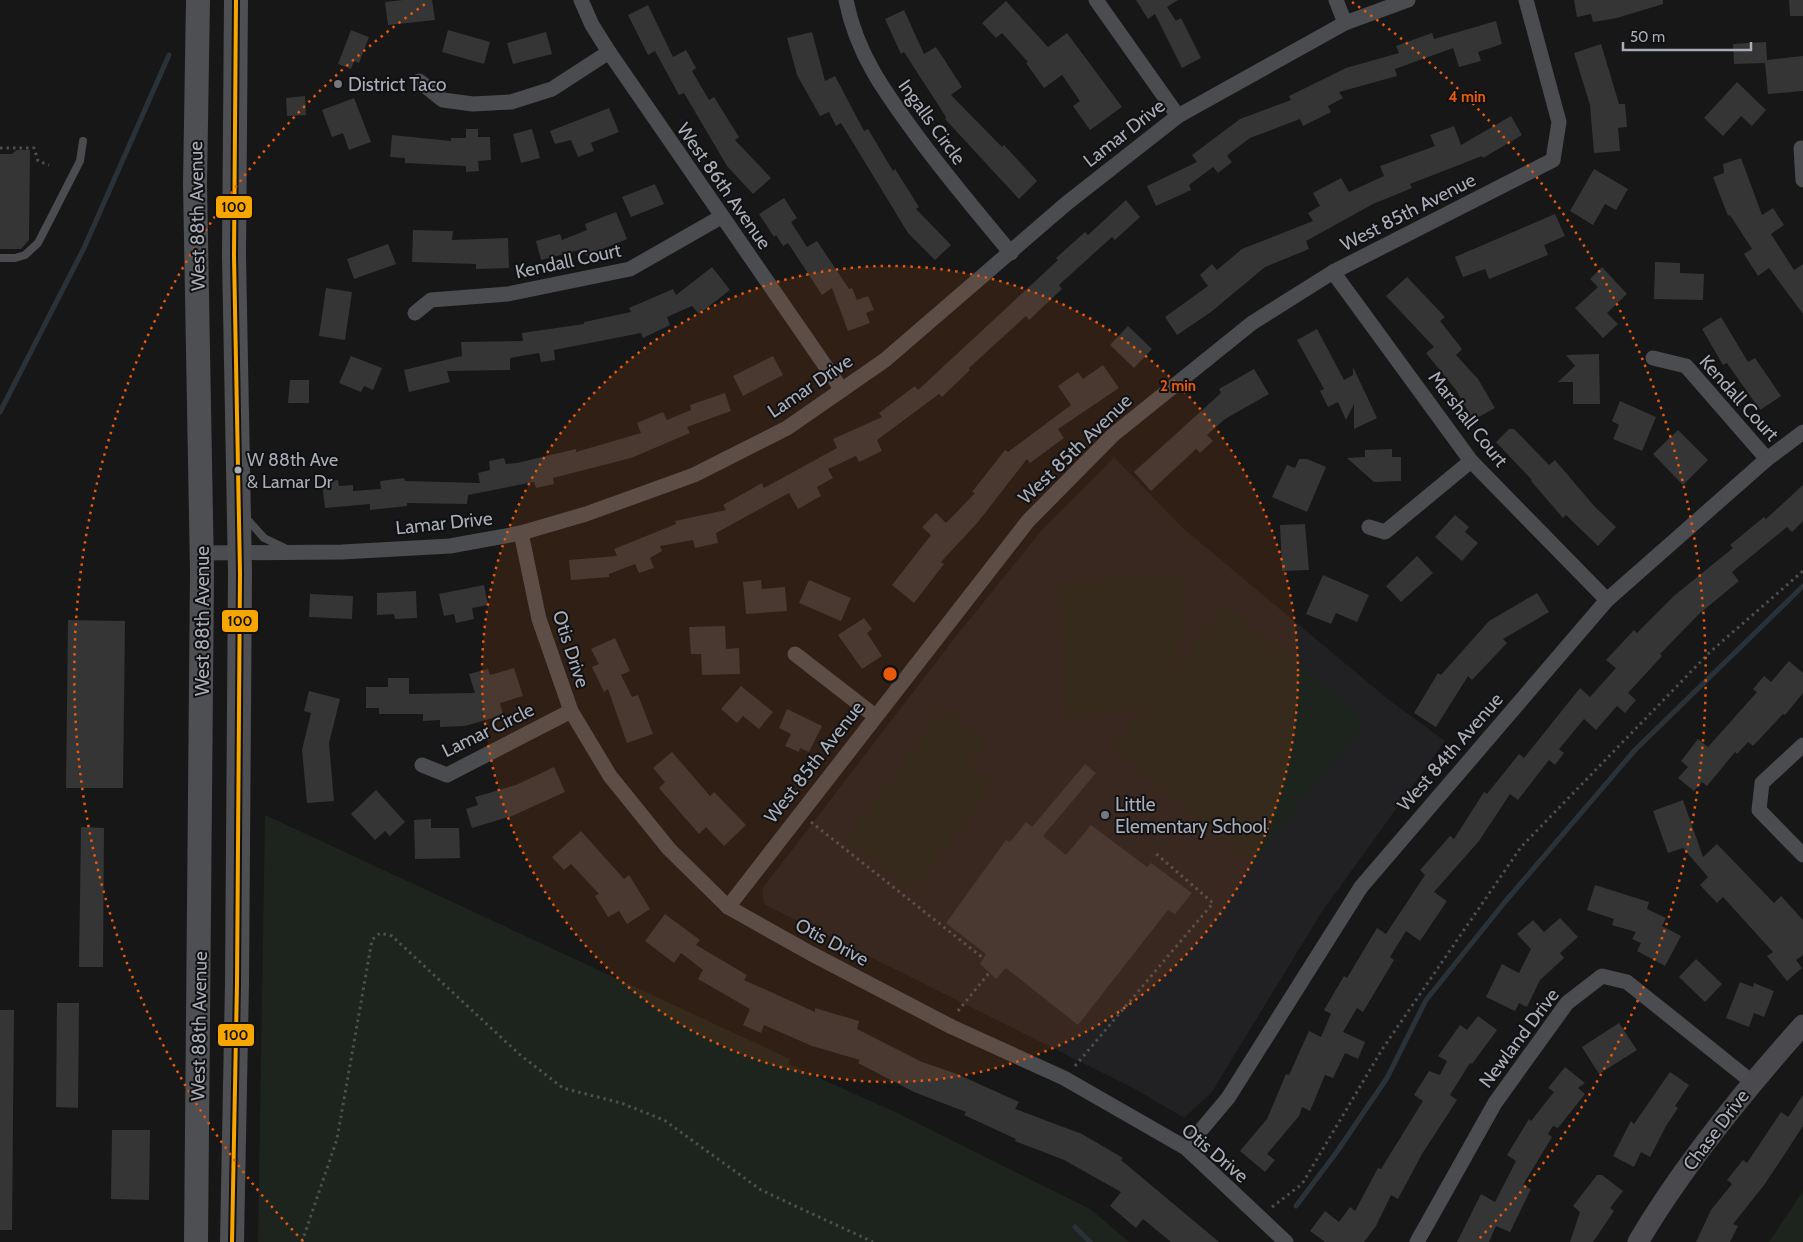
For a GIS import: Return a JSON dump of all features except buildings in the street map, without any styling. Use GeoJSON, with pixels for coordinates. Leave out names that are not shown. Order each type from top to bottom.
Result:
{"type":"FeatureCollection","features":[{"type":"Feature","properties":{"kind":"main road","name":"West 88th Avenue"},"geometry":{"type":"LineString","coordinates":[[196,1242],[202,553],[195,184],[198,0]]}},
{"type":"Feature","properties":{"kind":"main road","name":"West 88th Avenue"},"geometry":{"type":"LineString","coordinates":[[232,1242],[237,983],[240,553],[234,256],[236,0]]}},
{"type":"Feature","properties":{"kind":"street","name":"West 86th Avenue"},"geometry":{"type":"LineString","coordinates":[[581,0],[609,52],[842,390]]}},
{"type":"Feature","properties":{"kind":"street","name":"Ingalls Circle"},"geometry":{"type":"LineString","coordinates":[[846,0],[851,24],[870,70],[948,178],[1011,254]]}},
{"type":"Feature","properties":{"kind":"street"},"geometry":{"type":"LineString","coordinates":[[1096,0],[1178,116]]}},
{"type":"Feature","properties":{"kind":"street"},"geometry":{"type":"LineString","coordinates":[[1336,0],[1345,23]]}},
{"type":"Feature","properties":{"kind":"street","name":"Lamar Drive"},"geometry":{"type":"LineString","coordinates":[[202,553],[294,552],[450,546],[521,533],[586,514],[694,476],[787,428],[886,360],[1011,254],[1067,203],[1178,116],[1345,23],[1408,0]]}},
{"type":"Feature","properties":{"kind":"street","name":"West 85th Avenue"},"geometry":{"type":"LineString","coordinates":[[728,907],[1028,522],[1112,435],[1252,323],[1333,272],[1553,160],[1559,122],[1526,0]]}},
{"type":"Feature","properties":{"kind":"street"},"geometry":{"type":"LineString","coordinates":[[419,81],[443,100],[473,104],[511,102],[552,89],[609,52]]}},
{"type":"Feature","properties":{"kind":"street"},"geometry":{"type":"LineString","coordinates":[[1801,148],[1803,180]]}},
{"type":"Feature","properties":{"kind":"street","name":"Kendall Court"},"geometry":{"type":"LineString","coordinates":[[415,314],[431,300],[508,294],[630,269],[721,217]]}},
{"type":"Feature","properties":{"kind":"street","name":"Marshall Court"},"geometry":{"type":"LineString","coordinates":[[1333,272],[1471,461],[1607,600]]}},
{"type":"Feature","properties":{"kind":"street","name":"Kendall Court"},"geometry":{"type":"LineString","coordinates":[[1653,358],[1686,366],[1767,459]]}},
{"type":"Feature","properties":{"kind":"street","name":"West 84th Avenue"},"geometry":{"type":"LineString","coordinates":[[1186,1148],[1228,1098],[1361,887],[1607,600],[1767,459],[1803,432]]}},
{"type":"Feature","properties":{"kind":"street"},"geometry":{"type":"LineString","coordinates":[[1368,527],[1385,532],[1471,461]]}},
{"type":"Feature","properties":{"kind":"street","name":"Otis Drive"},"geometry":{"type":"LineString","coordinates":[[521,533],[538,619],[570,711],[610,776],[651,827],[669,849],[728,907],[810,953],[952,1027],[1064,1078],[1186,1148],[1286,1242]]}},
{"type":"Feature","properties":{"kind":"street"},"geometry":{"type":"LineString","coordinates":[[795,654],[875,716]]}},
{"type":"Feature","properties":{"kind":"street","name":"Lamar Circle"},"geometry":{"type":"LineString","coordinates":[[422,765],[447,775],[570,711]]}},
{"type":"Feature","properties":{"kind":"street"},"geometry":{"type":"LineString","coordinates":[[1803,745],[1762,783],[1759,810],[1803,855]]}},
{"type":"Feature","properties":{"kind":"street","name":"Newland Drive"},"geometry":{"type":"LineString","coordinates":[[1417,1242],[1495,1103],[1566,1003],[1602,976],[1627,982],[1752,1082]]}},
{"type":"Feature","properties":{"kind":"street","name":"Chase Drive"},"geometry":{"type":"LineString","coordinates":[[1638,1242],[1656,1212],[1752,1082],[1803,1025]]}},
{"type":"Feature","properties":{"kind":"lane"},"geometry":{"type":"LineString","coordinates":[[0,258],[25,255],[38,243],[80,161],[83,141]]}},
{"type":"Feature","properties":{"kind":"lane"},"geometry":{"type":"LineString","coordinates":[[239,506],[255,529],[264,538],[294,552]]}},
{"type":"Feature","properties":{"kind":"path"},"geometry":{"type":"LineString","coordinates":[[0,148],[34,148],[38,161],[50,165]]}},
{"type":"Feature","properties":{"kind":"path"},"geometry":{"type":"LineString","coordinates":[[1260,1218],[1302,1184],[1383,1048],[1522,847],[1710,652],[1803,571]]}},
{"type":"Feature","properties":{"kind":"path"},"geometry":{"type":"LineString","coordinates":[[804,829],[810,821],[983,958]]}},
{"type":"Feature","properties":{"kind":"path"},"geometry":{"type":"LineString","coordinates":[[1064,1078],[1213,903],[1154,852]]}},
{"type":"Feature","properties":{"kind":"path"},"geometry":{"type":"LineString","coordinates":[[302,1242],[338,1139],[372,940],[380,933],[392,936],[519,1054],[563,1088],[621,1103],[664,1120],[760,1190],[873,1242]]}},
{"type":"Feature","properties":{"kind":"path"},"geometry":{"type":"LineString","coordinates":[[950,1008],[959,1012],[988,973]]}},
{"type":"Feature","properties":{"kind":"shaded area","name":"Little Elementary School"},"geometry":{"type":"Polygon","coordinates":[[[1114,457],[1184,529],[1389,700],[1445,741],[1321,913],[1212,1092],[1184,1118],[1135,1089],[764,904],[762,889],[953,640],[1041,531],[1114,457]]]}},
{"type":"Feature","properties":{"kind":"shaded area"},"geometry":{"type":"Polygon","coordinates":[[[1183,575],[1185,616],[1179,652],[1160,685],[1225,605],[1367,720],[1253,863],[1111,748],[1155,692],[1127,710],[1095,717],[1066,717],[1058,587],[1063,581],[1183,575]]]}},
{"type":"Feature","properties":{"kind":"shaded area"},"geometry":{"type":"Polygon","coordinates":[[[943,709],[987,741],[967,767],[994,784],[913,891],[846,840],[897,771],[918,785],[897,769],[943,709]]]}},
{"type":"Feature","properties":{"kind":"shaded area"},"geometry":{"type":"Polygon","coordinates":[[[265,815],[790,1059],[788,1064],[897,1113],[1090,1209],[1129,1242],[258,1242],[265,815]]]}},
{"type":"Feature","properties":{"kind":"shaded area"},"geometry":{"type":"Polygon","coordinates":[[[1803,1191],[1803,1242],[1769,1242],[1803,1191]]]}},
{"type":"Feature","properties":{"kind":"waterway"},"geometry":{"type":"LineString","coordinates":[[0,412],[84,248],[169,55]]}},
{"type":"Feature","properties":{"kind":"waterway"},"geometry":{"type":"LineString","coordinates":[[1296,1206],[1336,1153],[1387,1078],[1426,1000],[1504,903],[1635,750],[1803,586]]}},
{"type":"Feature","properties":{"kind":"waterway"},"geometry":{"type":"LineString","coordinates":[[1075,1227],[1090,1242]]}},
{"type":"Feature","properties":{"kind":"transit line","name":"100"},"geometry":{"type":"LineString","coordinates":[[232,1242],[237,983],[240,573],[234,256],[236,0]]}},
{"type":"Feature","properties":{"kind":"place","name":"District Taco"},"geometry":{"type":"Point","coordinates":[338,84]}},
{"type":"Feature","properties":{"kind":"place","name":"W 88th Ave & Lamar Dr"},"geometry":{"type":"Point","coordinates":[238,470]}},
{"type":"Feature","properties":{"kind":"place","name":"Little Elementary School"},"geometry":{"type":"Point","coordinates":[1105,815]}}]}
